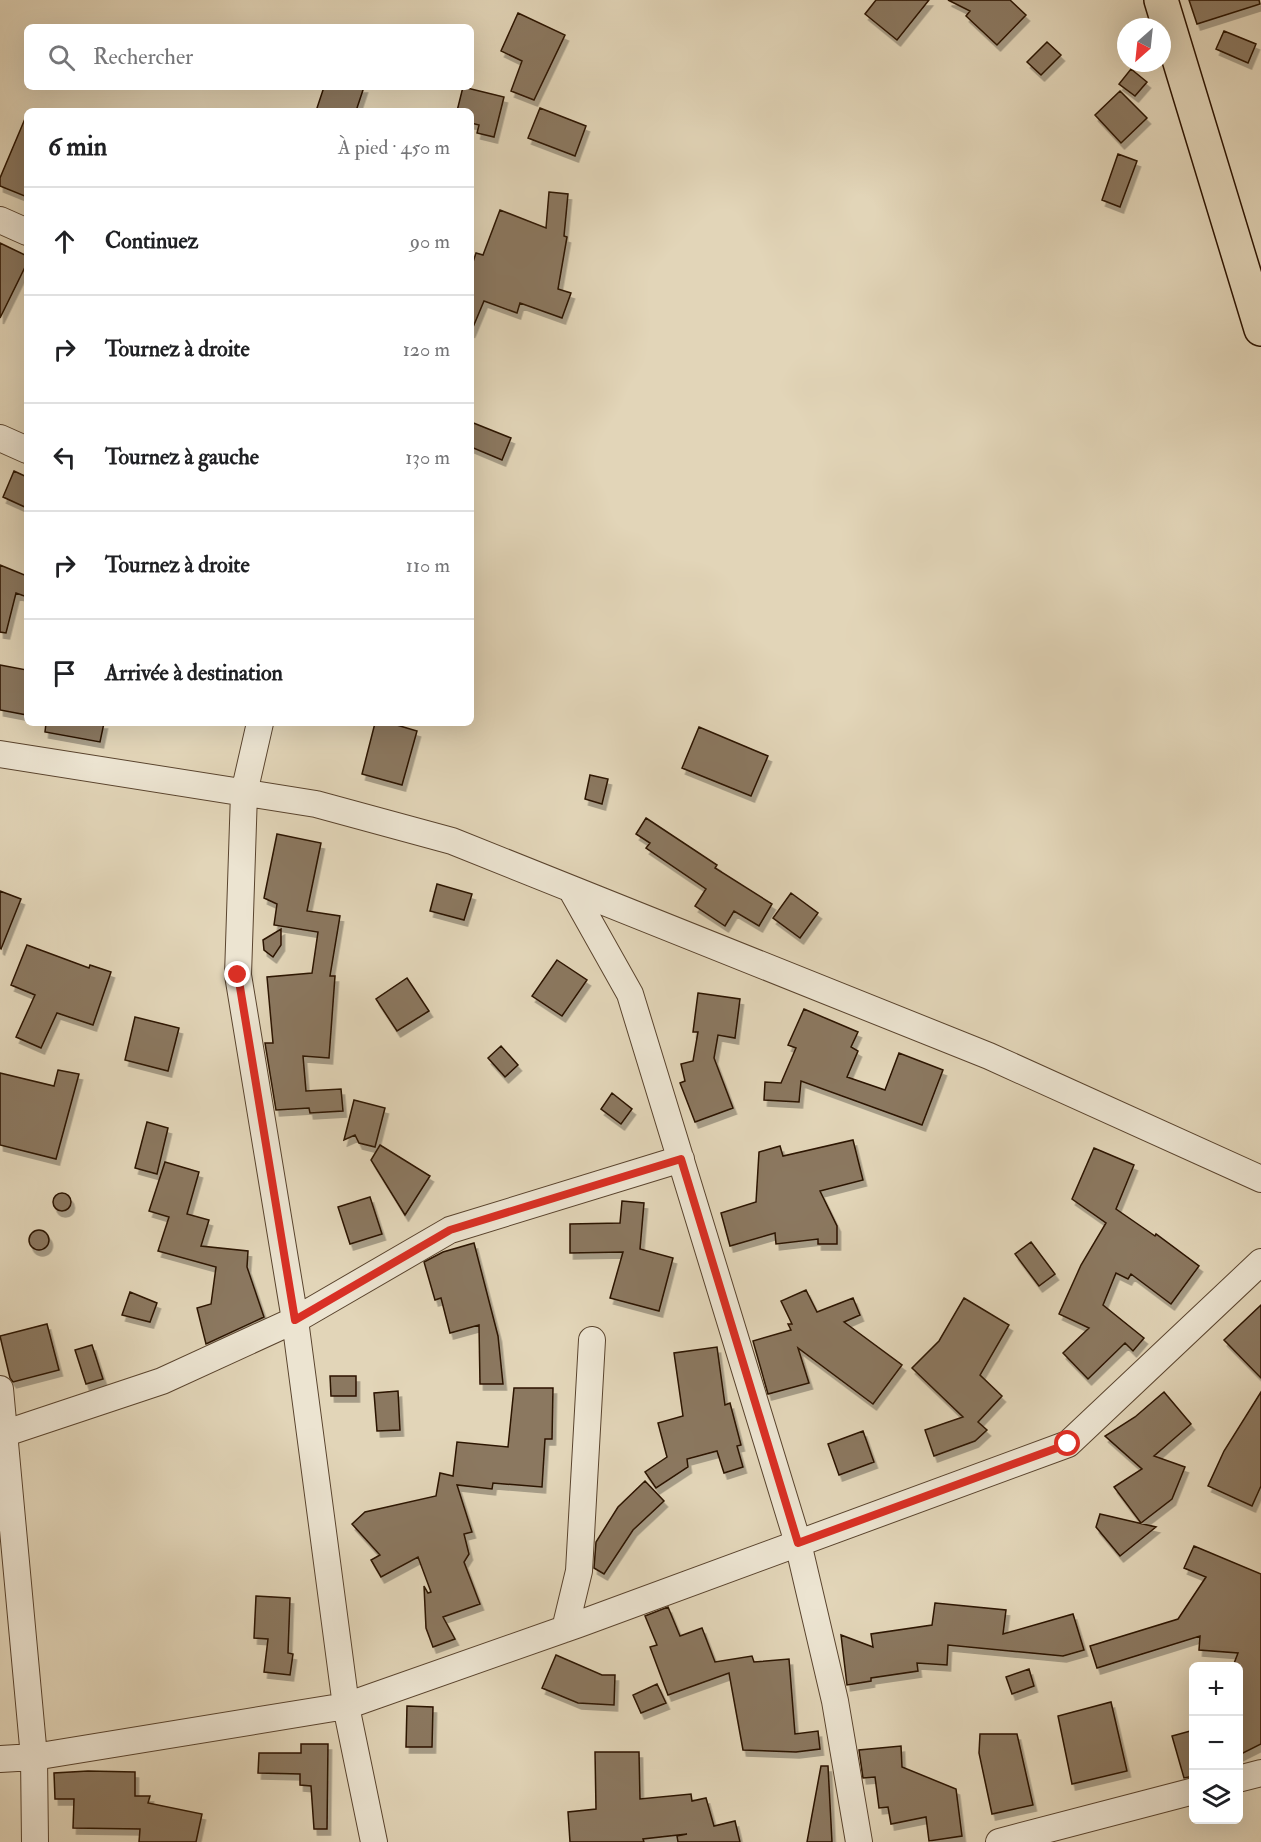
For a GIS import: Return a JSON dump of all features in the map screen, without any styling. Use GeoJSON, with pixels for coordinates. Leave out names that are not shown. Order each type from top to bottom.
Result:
{"type":"FeatureCollection","features":[{"type":"Feature","properties":{"kind":"highway"},"geometry":{"type":"LineString","coordinates":[[1161,0],[1261,329]]}},
{"type":"Feature","properties":{"kind":"street"},"geometry":{"type":"LineString","coordinates":[[0,220],[24,231]]}},
{"type":"Feature","properties":{"kind":"street"},"geometry":{"type":"LineString","coordinates":[[0,438],[24,449]]}},
{"type":"Feature","properties":{"kind":"street"},"geometry":{"type":"LineString","coordinates":[[259,726],[244,793],[238,975],[295,1320],[346,1706],[374,1842]]}},
{"type":"Feature","properties":{"kind":"street"},"geometry":{"type":"LineString","coordinates":[[0,754],[316,804],[452,841],[989,1056],[1261,1179]]}},
{"type":"Feature","properties":{"kind":"street"},"geometry":{"type":"LineString","coordinates":[[571,889],[630,994],[798,1543],[835,1701],[859,1842]]}},
{"type":"Feature","properties":{"kind":"street"},"geometry":{"type":"LineString","coordinates":[[3,1431],[162,1381],[295,1320],[450,1230],[681,1159]]}},
{"type":"Feature","properties":{"kind":"street"},"geometry":{"type":"LineString","coordinates":[[0,1759],[34,1757],[346,1706],[565,1629],[1068,1444],[1261,1262]]}},
{"type":"Feature","properties":{"kind":"street"},"geometry":{"type":"LineString","coordinates":[[565,1629],[579,1571],[592,1340]]}},
{"type":"Feature","properties":{"kind":"street"},"geometry":{"type":"LineString","coordinates":[[0,1389],[34,1757],[34,1842]]}},
{"type":"Feature","properties":{"kind":"street"},"geometry":{"type":"LineString","coordinates":[[1243,1778],[1261,1773]]}},
{"type":"Feature","properties":{"kind":"street"},"geometry":{"type":"LineString","coordinates":[[999,1842],[1088,1830],[1189,1793]]}},
{"type":"Feature","properties":{"kind":"building"},"geometry":{"type":"Polygon","coordinates":[[[876,0],[929,0],[897,40],[865,14],[876,0]]]}},
{"type":"Feature","properties":{"kind":"building"},"geometry":{"type":"Polygon","coordinates":[[[948,0],[1010,0],[1026,15],[997,45],[966,16],[970,11],[948,0]]]}},
{"type":"Feature","properties":{"kind":"building"},"geometry":{"type":"Polygon","coordinates":[[[1189,0],[1259,0],[1260,4],[1197,24],[1189,0]]]}},
{"type":"Feature","properties":{"kind":"building"},"geometry":{"type":"Polygon","coordinates":[[[518,13],[565,35],[534,100],[511,91],[522,61],[501,51],[518,13]]]}},
{"type":"Feature","properties":{"kind":"building"},"geometry":{"type":"Polygon","coordinates":[[[1224,31],[1256,44],[1248,63],[1216,49],[1224,31]]]}},
{"type":"Feature","properties":{"kind":"building"},"geometry":{"type":"Polygon","coordinates":[[[1047,42],[1061,55],[1041,75],[1027,62],[1047,42]]]}},
{"type":"Feature","properties":{"kind":"building"},"geometry":{"type":"Polygon","coordinates":[[[1129,72],[1135,72],[1147,82],[1135,96],[1119,84],[1129,72]]]}},
{"type":"Feature","properties":{"kind":"building"},"geometry":{"type":"Polygon","coordinates":[[[323,90],[363,90],[357,108],[317,108],[323,90]]]}},
{"type":"Feature","properties":{"kind":"building"},"geometry":{"type":"Polygon","coordinates":[[[462,90],[474,90],[504,97],[494,137],[477,133],[479,125],[474,124],[474,108],[458,108],[462,90]]]}},
{"type":"Feature","properties":{"kind":"building"},"geometry":{"type":"Polygon","coordinates":[[[1120,91],[1147,118],[1121,143],[1095,115],[1120,91]]]}},
{"type":"Feature","properties":{"kind":"building"},"geometry":{"type":"Polygon","coordinates":[[[540,108],[586,126],[575,156],[528,138],[540,108]]]}},
{"type":"Feature","properties":{"kind":"building"},"geometry":{"type":"Polygon","coordinates":[[[24,121],[24,196],[0,186],[0,178],[24,121]]]}},
{"type":"Feature","properties":{"kind":"building"},"geometry":{"type":"Polygon","coordinates":[[[1118,154],[1137,161],[1120,207],[1102,200],[1118,154]]]}},
{"type":"Feature","properties":{"kind":"building"},"geometry":{"type":"Polygon","coordinates":[[[549,192],[568,194],[564,236],[567,237],[558,289],[571,293],[562,318],[520,303],[517,313],[484,301],[474,325],[474,259],[476,253],[483,255],[500,210],[546,228],[549,192]]]}},
{"type":"Feature","properties":{"kind":"building"},"geometry":{"type":"Polygon","coordinates":[[[0,243],[24,255],[24,269],[0,318],[0,243]]]}},
{"type":"Feature","properties":{"kind":"building"},"geometry":{"type":"Polygon","coordinates":[[[474,423],[511,438],[502,460],[474,448],[474,423]]]}},
{"type":"Feature","properties":{"kind":"building"},"geometry":{"type":"Polygon","coordinates":[[[14,471],[24,476],[24,507],[3,497],[14,471]]]}},
{"type":"Feature","properties":{"kind":"building"},"geometry":{"type":"Polygon","coordinates":[[[0,565],[24,575],[24,596],[16,593],[6,633],[0,632],[0,565]]]}},
{"type":"Feature","properties":{"kind":"building"},"geometry":{"type":"Polygon","coordinates":[[[0,665],[24,669],[24,714],[0,710],[0,665]]]}},
{"type":"Feature","properties":{"kind":"building"},"geometry":{"type":"Polygon","coordinates":[[[46,726],[103,726],[100,742],[45,732],[46,726]]]}},
{"type":"Feature","properties":{"kind":"building"},"geometry":{"type":"Polygon","coordinates":[[[374,726],[400,726],[417,731],[402,785],[362,774],[374,726]]]}},
{"type":"Feature","properties":{"kind":"building"},"geometry":{"type":"Polygon","coordinates":[[[699,727],[768,756],[751,796],[682,768],[699,727]]]}},
{"type":"Feature","properties":{"kind":"building"},"geometry":{"type":"Polygon","coordinates":[[[590,775],[608,779],[602,804],[585,799],[590,775]]]}},
{"type":"Feature","properties":{"kind":"building"},"geometry":{"type":"Polygon","coordinates":[[[646,818],[717,865],[715,868],[772,904],[759,926],[734,911],[725,926],[695,906],[706,889],[646,848],[650,843],[636,834],[646,818]]]}},
{"type":"Feature","properties":{"kind":"building"},"geometry":{"type":"Polygon","coordinates":[[[277,834],[321,843],[307,911],[340,916],[330,976],[335,976],[329,1058],[303,1056],[306,1091],[341,1089],[343,1111],[310,1113],[309,1108],[276,1110],[265,1043],[273,1043],[267,977],[312,973],[318,932],[274,925],[277,904],[264,898],[277,834]]]}},
{"type":"Feature","properties":{"kind":"building"},"geometry":{"type":"Polygon","coordinates":[[[437,884],[472,894],[464,920],[430,911],[437,884]]]}},
{"type":"Feature","properties":{"kind":"building"},"geometry":{"type":"Polygon","coordinates":[[[0,891],[21,899],[1,949],[0,948],[0,891]]]}},
{"type":"Feature","properties":{"kind":"building"},"geometry":{"type":"Polygon","coordinates":[[[791,893],[818,913],[800,938],[773,918],[791,893]]]}},
{"type":"Feature","properties":{"kind":"building"},"geometry":{"type":"Polygon","coordinates":[[[281,929],[281,945],[273,957],[264,950],[263,940],[281,929]]]}},
{"type":"Feature","properties":{"kind":"building"},"geometry":{"type":"Polygon","coordinates":[[[27,945],[89,968],[90,965],[111,972],[93,1025],[57,1013],[41,1048],[16,1037],[35,995],[11,985],[27,945]]]}},
{"type":"Feature","properties":{"kind":"building"},"geometry":{"type":"Polygon","coordinates":[[[557,960],[587,980],[562,1016],[532,996],[557,960]]]}},
{"type":"Feature","properties":{"kind":"building"},"geometry":{"type":"Polygon","coordinates":[[[407,978],[429,1011],[397,1031],[376,999],[407,978]]]}},
{"type":"Feature","properties":{"kind":"building"},"geometry":{"type":"Polygon","coordinates":[[[698,993],[740,999],[735,1038],[718,1035],[714,1058],[733,1108],[695,1122],[680,1083],[685,1081],[681,1064],[693,1061],[698,1032],[693,1032],[698,993]]]}},
{"type":"Feature","properties":{"kind":"building"},"geometry":{"type":"Polygon","coordinates":[[[804,1009],[858,1032],[851,1047],[858,1051],[847,1077],[885,1090],[899,1053],[943,1070],[922,1125],[801,1081],[799,1102],[764,1100],[765,1082],[781,1083],[796,1048],[788,1045],[804,1009]]]}},
{"type":"Feature","properties":{"kind":"building"},"geometry":{"type":"Polygon","coordinates":[[[135,1017],[179,1028],[168,1071],[125,1060],[135,1017]]]}},
{"type":"Feature","properties":{"kind":"building"},"geometry":{"type":"Polygon","coordinates":[[[501,1046],[518,1065],[505,1077],[488,1058],[501,1046]]]}},
{"type":"Feature","properties":{"kind":"building"},"geometry":{"type":"Polygon","coordinates":[[[58,1070],[79,1074],[56,1159],[0,1145],[0,1073],[54,1086],[58,1070]]]}},
{"type":"Feature","properties":{"kind":"building"},"geometry":{"type":"Polygon","coordinates":[[[612,1093],[632,1109],[621,1124],[601,1109],[612,1093]]]}},
{"type":"Feature","properties":{"kind":"building"},"geometry":{"type":"Polygon","coordinates":[[[354,1100],[385,1108],[375,1147],[359,1143],[355,1135],[344,1140],[354,1100]]]}},
{"type":"Feature","properties":{"kind":"building"},"geometry":{"type":"Polygon","coordinates":[[[147,1122],[168,1128],[157,1174],[135,1168],[147,1122]]]}},
{"type":"Feature","properties":{"kind":"building"},"geometry":{"type":"Polygon","coordinates":[[[853,1140],[863,1180],[820,1191],[837,1226],[837,1244],[818,1244],[818,1239],[776,1244],[775,1233],[730,1246],[721,1213],[756,1202],[759,1152],[780,1146],[783,1156],[853,1140]]]}},
{"type":"Feature","properties":{"kind":"building"},"geometry":{"type":"Polygon","coordinates":[[[380,1145],[430,1176],[405,1215],[371,1160],[380,1145]]]}},
{"type":"Feature","properties":{"kind":"building"},"geometry":{"type":"Polygon","coordinates":[[[1094,1148],[1134,1165],[1116,1209],[1155,1236],[1156,1234],[1199,1266],[1171,1304],[1131,1274],[1128,1279],[1116,1273],[1103,1305],[1144,1338],[1133,1351],[1125,1343],[1088,1379],[1063,1353],[1089,1328],[1059,1314],[1081,1265],[1106,1223],[1072,1199],[1094,1148]]]}},
{"type":"Feature","properties":{"kind":"building"},"geometry":{"type":"Polygon","coordinates":[[[165,1162],[199,1172],[187,1214],[209,1220],[201,1246],[248,1251],[247,1267],[264,1317],[206,1344],[197,1308],[211,1304],[216,1267],[158,1251],[169,1217],[149,1211],[165,1162]]]}},
{"type":"Feature","properties":{"kind":"building"},"geometry":{"type":"Polygon","coordinates":[[[58,1193],[66,1193],[71,1198],[69,1209],[58,1211],[53,1206],[53,1198],[58,1193]]]}},
{"type":"Feature","properties":{"kind":"building"},"geometry":{"type":"Polygon","coordinates":[[[370,1197],[382,1234],[350,1244],[338,1207],[370,1197]]]}},
{"type":"Feature","properties":{"kind":"building"},"geometry":{"type":"Polygon","coordinates":[[[622,1201],[644,1203],[640,1249],[673,1258],[659,1311],[610,1298],[623,1252],[570,1253],[570,1224],[620,1223],[622,1201]]]}},
{"type":"Feature","properties":{"kind":"building"},"geometry":{"type":"Polygon","coordinates":[[[39,1230],[46,1233],[49,1240],[46,1247],[39,1250],[32,1247],[29,1240],[32,1233],[39,1230]]]}},
{"type":"Feature","properties":{"kind":"building"},"geometry":{"type":"Polygon","coordinates":[[[1031,1242],[1055,1274],[1039,1286],[1015,1254],[1031,1242]]]}},
{"type":"Feature","properties":{"kind":"building"},"geometry":{"type":"Polygon","coordinates":[[[474,1243],[498,1336],[503,1384],[480,1384],[479,1325],[450,1333],[441,1298],[435,1300],[424,1262],[443,1252],[474,1243]]]}},
{"type":"Feature","properties":{"kind":"building"},"geometry":{"type":"Polygon","coordinates":[[[806,1290],[817,1312],[853,1298],[860,1315],[844,1322],[902,1365],[873,1404],[798,1348],[809,1383],[768,1394],[753,1341],[791,1330],[788,1324],[792,1324],[781,1301],[806,1290]]]}},
{"type":"Feature","properties":{"kind":"building"},"geometry":{"type":"Polygon","coordinates":[[[130,1292],[157,1303],[150,1322],[122,1315],[130,1292]]]}},
{"type":"Feature","properties":{"kind":"building"},"geometry":{"type":"Polygon","coordinates":[[[964,1298],[1009,1325],[980,1375],[1002,1396],[978,1422],[987,1430],[975,1441],[934,1456],[925,1430],[963,1417],[912,1368],[939,1341],[964,1298]]]}},
{"type":"Feature","properties":{"kind":"building"},"geometry":{"type":"Polygon","coordinates":[[[1261,1305],[1261,1378],[1224,1340],[1261,1305]]]}},
{"type":"Feature","properties":{"kind":"building"},"geometry":{"type":"Polygon","coordinates":[[[47,1324],[59,1370],[13,1382],[0,1336],[47,1324]]]}},
{"type":"Feature","properties":{"kind":"building"},"geometry":{"type":"Polygon","coordinates":[[[92,1345],[103,1379],[86,1384],[75,1350],[92,1345]]]}},
{"type":"Feature","properties":{"kind":"building"},"geometry":{"type":"Polygon","coordinates":[[[717,1347],[725,1405],[730,1403],[741,1445],[737,1446],[743,1467],[724,1473],[717,1451],[687,1459],[688,1467],[656,1488],[645,1472],[667,1457],[658,1423],[683,1416],[674,1353],[717,1347]]]}},
{"type":"Feature","properties":{"kind":"building"},"geometry":{"type":"Polygon","coordinates":[[[330,1376],[356,1376],[356,1396],[331,1396],[330,1376]]]}},
{"type":"Feature","properties":{"kind":"building"},"geometry":{"type":"Polygon","coordinates":[[[514,1388],[553,1388],[552,1439],[545,1439],[542,1487],[493,1483],[492,1489],[457,1485],[472,1532],[464,1534],[469,1554],[464,1562],[480,1604],[443,1617],[455,1639],[433,1647],[426,1628],[424,1586],[428,1593],[431,1592],[418,1557],[381,1577],[371,1560],[380,1555],[352,1524],[365,1512],[436,1496],[440,1473],[453,1476],[457,1442],[508,1447],[514,1388]]]}},
{"type":"Feature","properties":{"kind":"building"},"geometry":{"type":"Polygon","coordinates":[[[398,1391],[400,1430],[377,1431],[374,1393],[398,1391]]]}},
{"type":"Feature","properties":{"kind":"building"},"geometry":{"type":"Polygon","coordinates":[[[1164,1392],[1191,1424],[1154,1456],[1185,1467],[1172,1499],[1141,1523],[1114,1487],[1142,1469],[1105,1436],[1135,1417],[1164,1392]]]}},
{"type":"Feature","properties":{"kind":"building"},"geometry":{"type":"Polygon","coordinates":[[[1261,1392],[1261,1486],[1252,1506],[1208,1486],[1224,1451],[1261,1392]]]}},
{"type":"Feature","properties":{"kind":"building"},"geometry":{"type":"Polygon","coordinates":[[[863,1431],[874,1462],[839,1475],[828,1444],[863,1431]]]}},
{"type":"Feature","properties":{"kind":"building"},"geometry":{"type":"Polygon","coordinates":[[[645,1481],[664,1501],[633,1530],[604,1574],[594,1568],[596,1542],[618,1507],[645,1481]]]}},
{"type":"Feature","properties":{"kind":"building"},"geometry":{"type":"Polygon","coordinates":[[[1100,1514],[1156,1527],[1120,1556],[1096,1527],[1100,1514]]]}},
{"type":"Feature","properties":{"kind":"building"},"geometry":{"type":"Polygon","coordinates":[[[1194,1546],[1261,1574],[1261,1744],[1243,1753],[1243,1662],[1235,1662],[1238,1653],[1199,1650],[1200,1636],[1097,1668],[1090,1646],[1178,1619],[1206,1577],[1184,1568],[1194,1546]]]}},
{"type":"Feature","properties":{"kind":"building"},"geometry":{"type":"Polygon","coordinates":[[[256,1596],[290,1598],[288,1653],[293,1654],[290,1675],[264,1672],[268,1639],[254,1638],[256,1596]]]}},
{"type":"Feature","properties":{"kind":"building"},"geometry":{"type":"Polygon","coordinates":[[[935,1603],[1006,1610],[1003,1634],[1073,1614],[1084,1650],[1063,1656],[948,1645],[947,1665],[917,1663],[918,1671],[871,1678],[871,1681],[847,1685],[841,1635],[873,1647],[871,1634],[932,1625],[935,1603]]]}},
{"type":"Feature","properties":{"kind":"building"},"geometry":{"type":"Polygon","coordinates":[[[668,1607],[680,1636],[702,1628],[715,1662],[752,1656],[754,1662],[789,1659],[795,1734],[818,1731],[820,1749],[796,1752],[743,1750],[729,1673],[668,1695],[650,1647],[657,1645],[645,1616],[668,1607]]]}},
{"type":"Feature","properties":{"kind":"building"},"geometry":{"type":"Polygon","coordinates":[[[556,1655],[602,1675],[615,1675],[614,1705],[578,1703],[542,1688],[556,1655]]]}},
{"type":"Feature","properties":{"kind":"building"},"geometry":{"type":"Polygon","coordinates":[[[1029,1669],[1034,1686],[1012,1694],[1006,1677],[1029,1669]]]}},
{"type":"Feature","properties":{"kind":"building"},"geometry":{"type":"Polygon","coordinates":[[[657,1684],[666,1703],[641,1713],[633,1695],[657,1684]]]}},
{"type":"Feature","properties":{"kind":"building"},"geometry":{"type":"Polygon","coordinates":[[[1111,1702],[1127,1771],[1072,1784],[1058,1716],[1111,1702]]]}},
{"type":"Feature","properties":{"kind":"building"},"geometry":{"type":"Polygon","coordinates":[[[407,1706],[433,1707],[432,1747],[406,1747],[407,1706]]]}},
{"type":"Feature","properties":{"kind":"building"},"geometry":{"type":"Polygon","coordinates":[[[1189,1731],[1189,1777],[1184,1778],[1172,1736],[1189,1731]]]}},
{"type":"Feature","properties":{"kind":"building"},"geometry":{"type":"Polygon","coordinates":[[[980,1734],[1017,1734],[1033,1805],[992,1814],[979,1753],[980,1734]]]}},
{"type":"Feature","properties":{"kind":"building"},"geometry":{"type":"Polygon","coordinates":[[[301,1744],[328,1744],[327,1829],[314,1829],[311,1786],[300,1785],[300,1774],[258,1773],[259,1753],[301,1753],[301,1744]]]}},
{"type":"Feature","properties":{"kind":"building"},"geometry":{"type":"Polygon","coordinates":[[[901,1746],[902,1767],[956,1789],[962,1836],[929,1841],[926,1817],[891,1824],[888,1807],[879,1808],[875,1777],[863,1778],[859,1750],[901,1746]]]}},
{"type":"Feature","properties":{"kind":"building"},"geometry":{"type":"Polygon","coordinates":[[[595,1752],[639,1752],[640,1799],[691,1794],[692,1801],[706,1798],[714,1826],[735,1821],[740,1842],[678,1842],[677,1836],[687,1834],[643,1839],[644,1842],[570,1842],[568,1812],[596,1809],[595,1752]]]}},
{"type":"Feature","properties":{"kind":"building"},"geometry":{"type":"Polygon","coordinates":[[[821,1766],[828,1766],[832,1842],[807,1842],[821,1766]]]}},
{"type":"Feature","properties":{"kind":"building"},"geometry":{"type":"Polygon","coordinates":[[[135,1772],[135,1796],[150,1796],[148,1803],[202,1814],[196,1842],[139,1842],[140,1829],[73,1828],[74,1799],[55,1799],[54,1773],[135,1772]]]}},
{"type":"Feature","properties":{"kind":"route"},"geometry":{"type":"LineString","coordinates":[[238,975],[295,1320],[450,1230],[681,1159],[798,1543],[1068,1444]]}}]}
